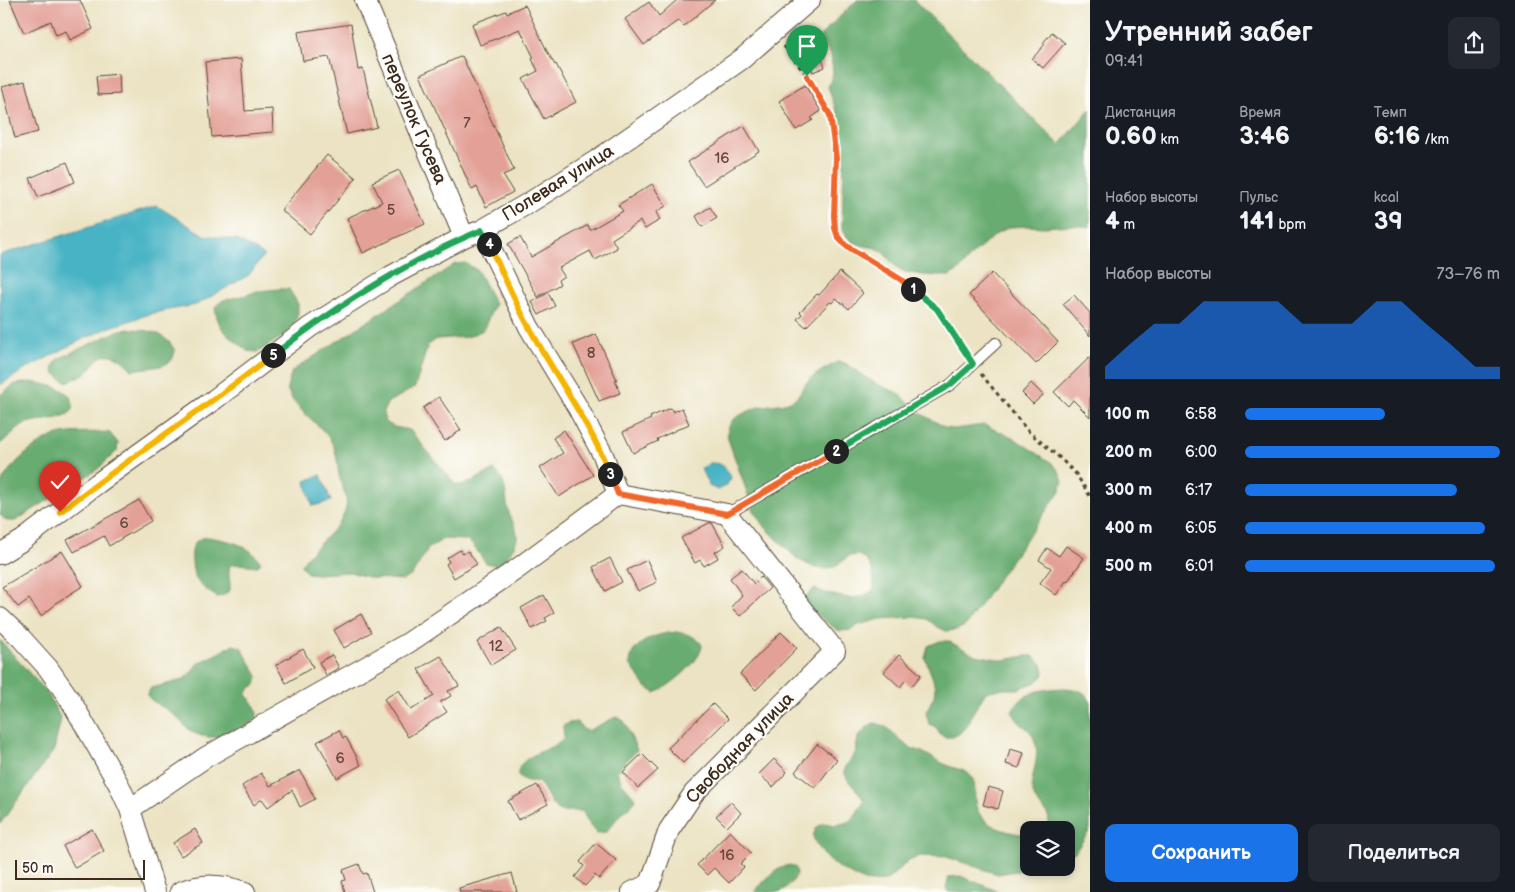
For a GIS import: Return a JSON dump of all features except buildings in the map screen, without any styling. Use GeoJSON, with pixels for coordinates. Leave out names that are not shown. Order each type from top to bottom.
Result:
{"type":"FeatureCollection","features":[{"type":"Feature","properties":{"kind":"street","name":"переулок Гусева"},"geometry":{"type":"LineString","coordinates":[[365,0],[473,234],[578,408],[602,455],[618,494]]}},
{"type":"Feature","properties":{"kind":"street","name":"Полевая улица"},"geometry":{"type":"LineString","coordinates":[[0,554],[23,540],[310,327],[391,276],[532,201],[597,160],[742,59],[810,0]]}},
{"type":"Feature","properties":{"kind":"street"},"geometry":{"type":"LineString","coordinates":[[130,809],[206,757],[408,643],[516,569],[618,494],[727,514]]}},
{"type":"Feature","properties":{"kind":"street","name":"Свободная улица"},"geometry":{"type":"LineString","coordinates":[[647,889],[669,830],[694,793],[835,651],[727,514]]}},
{"type":"Feature","properties":{"kind":"street"},"geometry":{"type":"LineString","coordinates":[[0,618],[22,638],[72,700],[119,785],[130,809],[155,892]]}},
{"type":"Feature","properties":{"kind":"street"},"geometry":{"type":"LineString","coordinates":[[180,892],[194,887],[214,885],[245,892]]}},
{"type":"Feature","properties":{"kind":"lane"},"geometry":{"type":"LineString","coordinates":[[727,514],[950,385],[996,343]]}},
{"type":"Feature","properties":{"kind":"path"},"geometry":{"type":"LineString","coordinates":[[774,32],[807,76],[830,115],[836,158],[834,216],[838,237],[845,245],[900,279],[937,309],[973,364],[1028,431],[1076,474],[1090,496]]}},
{"type":"Feature","properties":{"kind":"green space"},"geometry":{"type":"Polygon","coordinates":[[[857,0],[914,0],[1060,145],[1090,109],[1090,227],[1073,225],[1010,227],[999,232],[973,254],[959,270],[949,276],[905,272],[896,267],[882,251],[850,240],[842,226],[844,162],[841,133],[828,87],[833,73],[831,55],[820,36],[857,0]]]}},
{"type":"Feature","properties":{"kind":"green space"},"geometry":{"type":"Polygon","coordinates":[[[465,263],[477,270],[495,304],[483,330],[468,337],[437,339],[428,345],[415,387],[388,402],[383,412],[385,422],[394,427],[410,430],[455,484],[464,485],[494,470],[499,475],[504,485],[509,513],[517,532],[514,546],[503,562],[495,565],[486,563],[472,544],[466,540],[443,539],[428,549],[412,575],[403,580],[371,578],[350,572],[307,573],[301,565],[341,520],[346,508],[346,500],[339,477],[334,446],[323,431],[298,407],[287,388],[292,371],[455,264],[465,263]]]}},
{"type":"Feature","properties":{"kind":"green space"},"geometry":{"type":"Polygon","coordinates":[[[289,289],[298,304],[298,315],[291,329],[258,352],[247,351],[222,328],[215,307],[223,300],[257,291],[289,289]]]}},
{"type":"Feature","properties":{"kind":"green space"},"geometry":{"type":"Polygon","coordinates":[[[120,330],[150,331],[162,336],[175,351],[171,360],[162,366],[132,370],[116,357],[108,355],[98,359],[85,374],[66,382],[54,372],[54,365],[60,358],[120,330]]]}},
{"type":"Feature","properties":{"kind":"green space"},"geometry":{"type":"Polygon","coordinates":[[[837,362],[845,363],[876,384],[898,393],[920,413],[946,428],[954,429],[984,425],[1012,437],[1052,463],[1059,471],[1063,481],[1060,491],[966,625],[957,630],[946,631],[927,619],[914,617],[880,619],[859,625],[851,630],[839,631],[814,613],[803,610],[806,596],[814,589],[852,598],[867,594],[874,589],[872,569],[867,561],[859,555],[849,556],[837,566],[826,569],[815,568],[797,559],[765,527],[753,509],[728,439],[730,424],[740,416],[756,408],[794,399],[811,378],[837,362]]]}},
{"type":"Feature","properties":{"kind":"green space"},"geometry":{"type":"Polygon","coordinates":[[[32,382],[63,390],[71,399],[73,406],[71,412],[58,418],[27,423],[0,444],[0,395],[15,384],[32,382]]]}},
{"type":"Feature","properties":{"kind":"green space"},"geometry":{"type":"Polygon","coordinates":[[[109,432],[118,443],[117,451],[98,469],[15,521],[7,521],[0,515],[0,488],[3,480],[23,456],[42,442],[58,435],[109,432]]]}},
{"type":"Feature","properties":{"kind":"green space"},"geometry":{"type":"Polygon","coordinates":[[[208,537],[238,544],[250,551],[261,563],[258,566],[230,565],[230,590],[224,595],[217,597],[198,582],[193,567],[192,551],[194,544],[202,538],[208,537]]]}},
{"type":"Feature","properties":{"kind":"green space"},"geometry":{"type":"Polygon","coordinates":[[[677,632],[697,639],[702,645],[700,652],[684,673],[655,693],[646,687],[630,664],[633,652],[647,640],[659,635],[677,632]]]}},
{"type":"Feature","properties":{"kind":"green space"},"geometry":{"type":"Polygon","coordinates":[[[0,640],[48,694],[61,719],[54,750],[0,824],[0,640]]]}},
{"type":"Feature","properties":{"kind":"green space"},"geometry":{"type":"Polygon","coordinates":[[[940,641],[948,641],[975,655],[1004,660],[1033,656],[1042,664],[1043,676],[1036,682],[1018,689],[999,689],[986,692],[972,714],[969,723],[960,733],[953,737],[944,737],[936,727],[929,724],[926,712],[934,696],[935,688],[925,658],[928,646],[940,641]]]}},
{"type":"Feature","properties":{"kind":"green space"},"geometry":{"type":"Polygon","coordinates":[[[233,645],[241,647],[258,676],[256,685],[250,688],[246,695],[257,712],[254,721],[226,735],[215,737],[202,736],[191,731],[173,714],[154,702],[147,695],[151,688],[183,680],[192,672],[197,664],[233,645]]]}},
{"type":"Feature","properties":{"kind":"green space"},"geometry":{"type":"Polygon","coordinates":[[[1064,688],[1080,691],[1086,694],[1090,701],[1090,830],[1075,852],[1075,821],[1049,821],[1047,813],[1035,799],[1032,786],[1037,752],[1036,746],[1030,731],[1019,722],[1012,712],[1016,705],[1027,695],[1048,689],[1064,688]]]}},
{"type":"Feature","properties":{"kind":"green space"},"geometry":{"type":"Polygon","coordinates":[[[616,717],[624,721],[637,750],[617,772],[622,783],[636,799],[606,832],[597,833],[582,811],[560,811],[553,806],[543,787],[535,781],[527,781],[518,775],[519,768],[529,758],[564,739],[563,726],[577,722],[587,731],[616,717]]]}},
{"type":"Feature","properties":{"kind":"green space"},"geometry":{"type":"Polygon","coordinates":[[[874,723],[886,727],[911,748],[946,765],[968,773],[974,781],[977,810],[982,817],[995,827],[1020,833],[1020,870],[998,874],[947,857],[920,856],[907,862],[885,881],[872,882],[864,881],[839,868],[827,859],[813,836],[816,828],[823,823],[837,825],[851,821],[864,802],[844,772],[856,752],[858,737],[868,726],[874,723]]]}},
{"type":"Feature","properties":{"kind":"green space"},"geometry":{"type":"Polygon","coordinates":[[[790,865],[795,867],[797,873],[793,881],[781,892],[754,892],[779,869],[790,865]]]}},
{"type":"Feature","properties":{"kind":"green space"},"geometry":{"type":"Polygon","coordinates":[[[960,876],[1000,892],[948,892],[946,887],[949,877],[960,876]]]}},
{"type":"Feature","properties":{"kind":"water"},"geometry":{"type":"Polygon","coordinates":[[[157,206],[204,235],[237,240],[264,255],[249,275],[196,305],[153,313],[108,328],[75,343],[0,385],[0,255],[157,206]]]}},
{"type":"Feature","properties":{"kind":"water"},"geometry":{"type":"Polygon","coordinates":[[[710,463],[724,466],[731,478],[726,486],[718,490],[709,486],[701,469],[710,463]]]}},
{"type":"Feature","properties":{"kind":"water"},"geometry":{"type":"Polygon","coordinates":[[[321,475],[331,501],[313,506],[305,481],[321,475]]]}},
{"type":"Feature","properties":{"kind":"route"},"geometry":{"type":"LineString","coordinates":[[60,512],[310,327],[391,276],[482,230],[529,327],[578,408],[602,455],[618,494],[727,514],[950,385],[973,364],[937,309],[900,279],[845,245],[838,237],[834,216],[836,158],[830,115],[807,76]]}}]}
